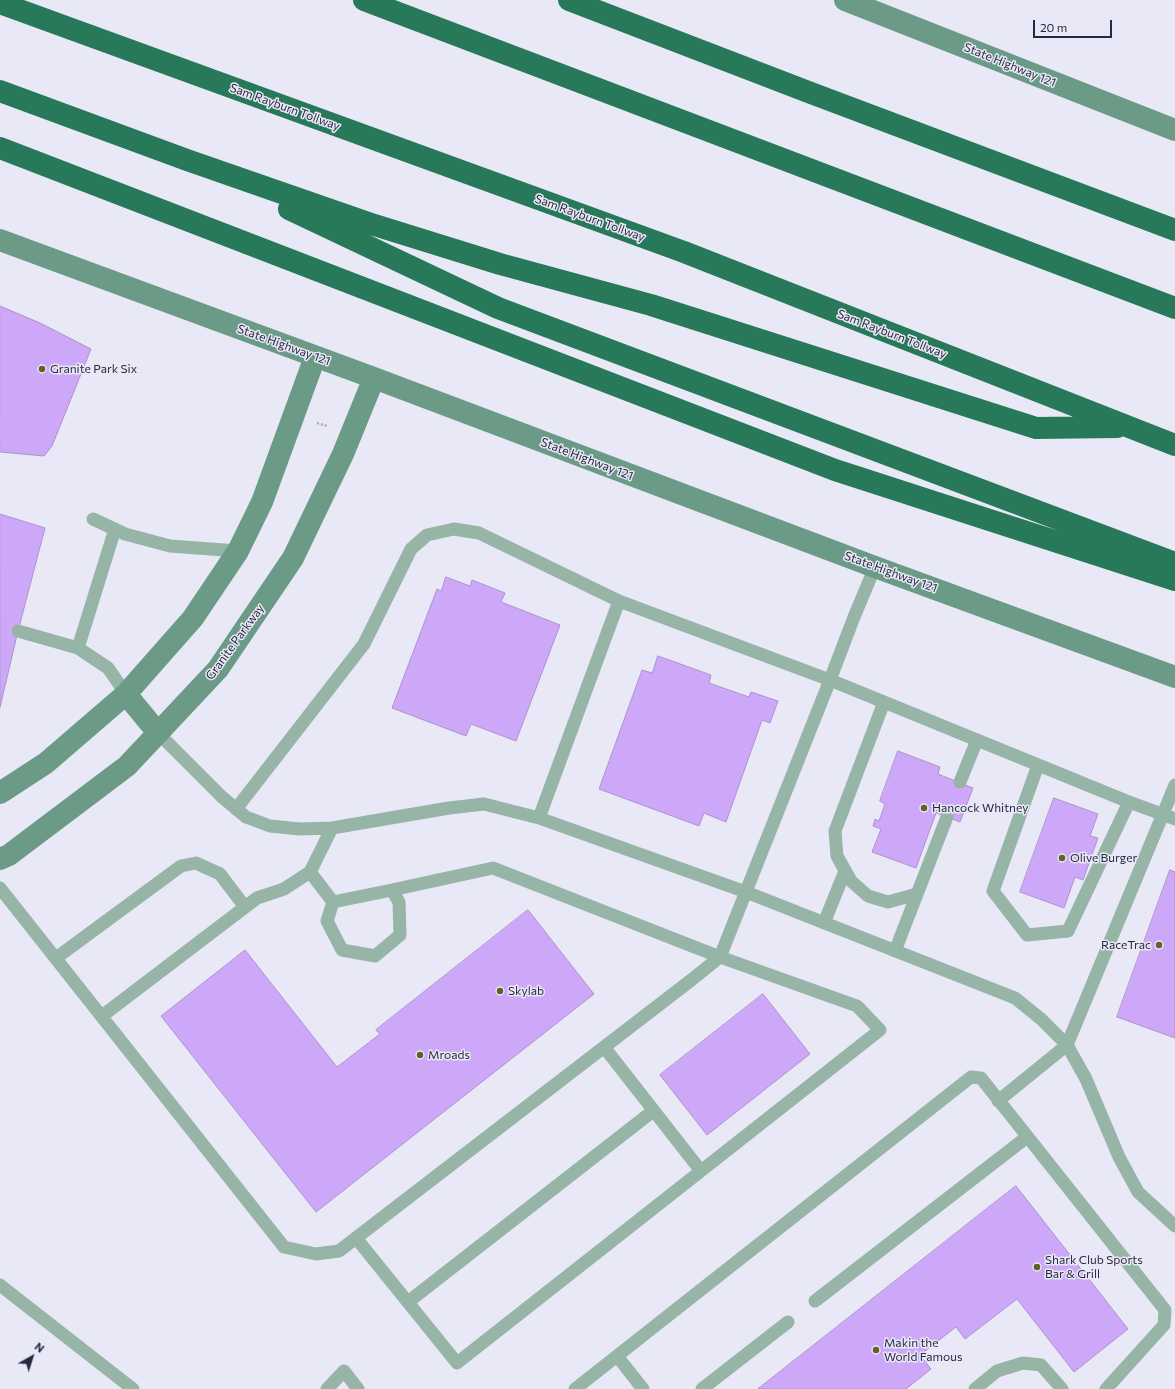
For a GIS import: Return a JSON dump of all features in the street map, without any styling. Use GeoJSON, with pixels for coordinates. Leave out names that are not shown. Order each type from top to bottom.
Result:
{"type":"FeatureCollection","features":[{"type":"Feature","properties":{"kind":"highway"},"geometry":{"type":"LineString","coordinates":[[364,0],[1175,308]]}},
{"type":"Feature","properties":{"kind":"highway"},"geometry":{"type":"LineString","coordinates":[[569,0],[1175,230]]}},
{"type":"Feature","properties":{"kind":"highway","name":"Sam Rayburn Tollway"},"geometry":{"type":"LineString","coordinates":[[0,3],[684,252],[1175,445]]}},
{"type":"Feature","properties":{"kind":"highway"},"geometry":{"type":"LineString","coordinates":[[0,91],[187,160],[368,223],[500,264],[651,305],[1036,428],[1129,427]]}},
{"type":"Feature","properties":{"kind":"highway"},"geometry":{"type":"LineString","coordinates":[[0,148],[835,470],[1175,580]]}},
{"type":"Feature","properties":{"kind":"highway"},"geometry":{"type":"LineString","coordinates":[[187,160],[498,308],[1175,563]]}},
{"type":"Feature","properties":{"kind":"main road","name":"State Highway 121"},"geometry":{"type":"LineString","coordinates":[[845,0],[1175,130]]}},
{"type":"Feature","properties":{"kind":"main road","name":"State Highway 121"},"geometry":{"type":"LineString","coordinates":[[0,240],[374,378],[875,567],[1175,677]]}},
{"type":"Feature","properties":{"kind":"main road"},"geometry":{"type":"LineString","coordinates":[[0,793],[46,763],[126,694],[193,618],[238,551],[262,502],[315,357]]}},
{"type":"Feature","properties":{"kind":"main road","name":"Granite Parkway"},"geometry":{"type":"LineString","coordinates":[[0,859],[9,855],[127,766],[218,669],[293,558],[343,454],[374,378]]}},
{"type":"Feature","properties":{"kind":"main road"},"geometry":{"type":"LineString","coordinates":[[126,694],[158,733]]}},
{"type":"Feature","properties":{"kind":"lane"},"geometry":{"type":"LineString","coordinates":[[93,519],[125,534],[170,546],[238,551]]}},
{"type":"Feature","properties":{"kind":"lane"},"geometry":{"type":"LineString","coordinates":[[78,648],[115,529]]}},
{"type":"Feature","properties":{"kind":"lane"},"geometry":{"type":"LineString","coordinates":[[236,809],[364,644],[411,549],[427,535],[454,529],[479,533],[619,601],[830,680],[1169,817]]}},
{"type":"Feature","properties":{"kind":"lane"},"geometry":{"type":"LineString","coordinates":[[0,888],[284,1247],[316,1254],[339,1251],[720,956],[875,567]]}},
{"type":"Feature","properties":{"kind":"lane"},"geometry":{"type":"LineString","coordinates":[[539,818],[619,601]]}},
{"type":"Feature","properties":{"kind":"lane"},"geometry":{"type":"LineString","coordinates":[[18,631],[78,648],[108,668],[126,694]]}},
{"type":"Feature","properties":{"kind":"lane"},"geometry":{"type":"LineString","coordinates":[[884,702],[835,831],[836,856],[851,881],[868,896],[888,902],[917,894]]}},
{"type":"Feature","properties":{"kind":"lane"},"geometry":{"type":"LineString","coordinates":[[158,733],[236,809],[246,817],[270,826],[300,829],[332,828],[449,808],[484,804],[539,818],[746,892],[1014,998],[1041,1018],[1067,1045],[1086,1079],[1119,1157],[1138,1192],[1174,1221]]}},
{"type":"Feature","properties":{"kind":"lane"},"geometry":{"type":"LineString","coordinates":[[960,782],[977,740]]}},
{"type":"Feature","properties":{"kind":"lane"},"geometry":{"type":"LineString","coordinates":[[1038,765],[993,891],[1027,934],[1068,931],[1129,802]]}},
{"type":"Feature","properties":{"kind":"lane"},"geometry":{"type":"LineString","coordinates":[[998,1101],[1067,1045],[1169,817],[1175,785]]}},
{"type":"Feature","properties":{"kind":"lane"},"geometry":{"type":"LineString","coordinates":[[895,951],[947,818]]}},
{"type":"Feature","properties":{"kind":"lane"},"geometry":{"type":"LineString","coordinates":[[102,1016],[257,898],[284,889],[310,872],[332,828]]}},
{"type":"Feature","properties":{"kind":"lane"},"geometry":{"type":"LineString","coordinates":[[56,958],[181,866],[196,863],[220,874],[245,907]]}},
{"type":"Feature","properties":{"kind":"lane"},"geometry":{"type":"LineString","coordinates":[[332,902],[493,868],[720,956],[857,1006],[880,1030],[457,1363],[356,1238]]}},
{"type":"Feature","properties":{"kind":"lane"},"geometry":{"type":"LineString","coordinates":[[824,923],[845,871]]}},
{"type":"Feature","properties":{"kind":"lane"},"geometry":{"type":"LineString","coordinates":[[310,872],[332,902]]}},
{"type":"Feature","properties":{"kind":"lane"},"geometry":{"type":"LineString","coordinates":[[332,902],[327,920],[342,950],[375,956],[400,935],[398,902],[392,890]]}},
{"type":"Feature","properties":{"kind":"lane"},"geometry":{"type":"LineString","coordinates":[[604,1047],[701,1171]]}},
{"type":"Feature","properties":{"kind":"lane"},"geometry":{"type":"LineString","coordinates":[[575,1389],[971,1077],[981,1078],[1166,1310],[1164,1325],[1106,1389]]}},
{"type":"Feature","properties":{"kind":"lane"},"geometry":{"type":"LineString","coordinates":[[408,1302],[653,1111]]}},
{"type":"Feature","properties":{"kind":"lane"},"geometry":{"type":"LineString","coordinates":[[815,1301],[1027,1136]]}},
{"type":"Feature","properties":{"kind":"lane"},"geometry":{"type":"LineString","coordinates":[[0,1285],[133,1389]]}},
{"type":"Feature","properties":{"kind":"lane"},"geometry":{"type":"LineString","coordinates":[[702,1389],[788,1322]]}},
{"type":"Feature","properties":{"kind":"lane"},"geometry":{"type":"LineString","coordinates":[[617,1356],[643,1389]]}},
{"type":"Feature","properties":{"kind":"lane"},"geometry":{"type":"LineString","coordinates":[[975,1389],[997,1371],[1023,1363],[1041,1365],[1062,1389]]}},
{"type":"Feature","properties":{"kind":"lane"},"geometry":{"type":"LineString","coordinates":[[327,1389],[344,1371],[358,1389]]}},
{"type":"Feature","properties":{"kind":"path"},"geometry":{"type":"LineString","coordinates":[[313,421],[331,427]]}},
{"type":"Feature","properties":{"kind":"building","name":"Granite Park Six"},"geometry":{"type":"Polygon","coordinates":[[[0,306],[40,323],[91,349],[52,446],[44,456],[0,452],[0,306]]]}},
{"type":"Feature","properties":{"kind":"building"},"geometry":{"type":"Polygon","coordinates":[[[0,514],[45,528],[0,707],[0,514]]]}},
{"type":"Feature","properties":{"kind":"building"},"geometry":{"type":"Polygon","coordinates":[[[446,577],[470,586],[472,580],[505,593],[501,602],[560,625],[516,741],[471,724],[466,736],[392,708],[437,589],[441,591],[446,577]]]}},
{"type":"Feature","properties":{"kind":"building"},"geometry":{"type":"Polygon","coordinates":[[[658,656],[711,675],[709,683],[749,697],[751,692],[778,701],[770,723],[762,720],[726,822],[704,813],[699,826],[599,789],[642,670],[652,673],[658,656]]]}},
{"type":"Feature","properties":{"kind":"building","name":"Hancock Whitney"},"geometry":{"type":"Polygon","coordinates":[[[898,751],[940,767],[938,774],[973,788],[960,822],[936,813],[916,868],[872,852],[881,829],[873,826],[875,819],[879,821],[885,804],[880,801],[898,751]]]}},
{"type":"Feature","properties":{"kind":"building","name":"Olive Burger"},"geometry":{"type":"Polygon","coordinates":[[[1054,798],[1098,814],[1090,836],[1098,838],[1083,880],[1075,877],[1064,908],[1020,892],[1054,798]]]}},
{"type":"Feature","properties":{"kind":"building","name":"RaceTrac"},"geometry":{"type":"Polygon","coordinates":[[[1170,870],[1175,872],[1175,1038],[1117,1017],[1170,870]]]}},
{"type":"Feature","properties":{"kind":"building"},"geometry":{"type":"Polygon","coordinates":[[[528,910],[594,994],[316,1212],[161,1016],[245,950],[337,1067],[380,1034],[376,1030],[528,910]]]}},
{"type":"Feature","properties":{"kind":"building"},"geometry":{"type":"Polygon","coordinates":[[[763,994],[810,1054],[707,1135],[660,1075],[763,994]]]}},
{"type":"Feature","properties":{"kind":"building"},"geometry":{"type":"Polygon","coordinates":[[[1016,1186],[1128,1329],[1074,1372],[1017,1299],[965,1339],[956,1327],[920,1355],[931,1369],[906,1389],[758,1389],[1016,1186]]]}},
{"type":"Feature","properties":{"kind":"place","name":"Granite Park Six"},"geometry":{"type":"Point","coordinates":[42,369]}},
{"type":"Feature","properties":{"kind":"place","name":"Hancock Whitney"},"geometry":{"type":"Point","coordinates":[924,808]}},
{"type":"Feature","properties":{"kind":"place","name":"Olive Burger"},"geometry":{"type":"Point","coordinates":[1062,858]}},
{"type":"Feature","properties":{"kind":"place","name":"RaceTrac"},"geometry":{"type":"Point","coordinates":[1159,945]}},
{"type":"Feature","properties":{"kind":"place","name":"Skylab"},"geometry":{"type":"Point","coordinates":[500,991]}},
{"type":"Feature","properties":{"kind":"place","name":"Mroads"},"geometry":{"type":"Point","coordinates":[420,1055]}},
{"type":"Feature","properties":{"kind":"place","name":"Shark Club Sports Bar & Grill"},"geometry":{"type":"Point","coordinates":[1037,1267]}},
{"type":"Feature","properties":{"kind":"place","name":"Makin the World Famous"},"geometry":{"type":"Point","coordinates":[876,1350]}}]}
